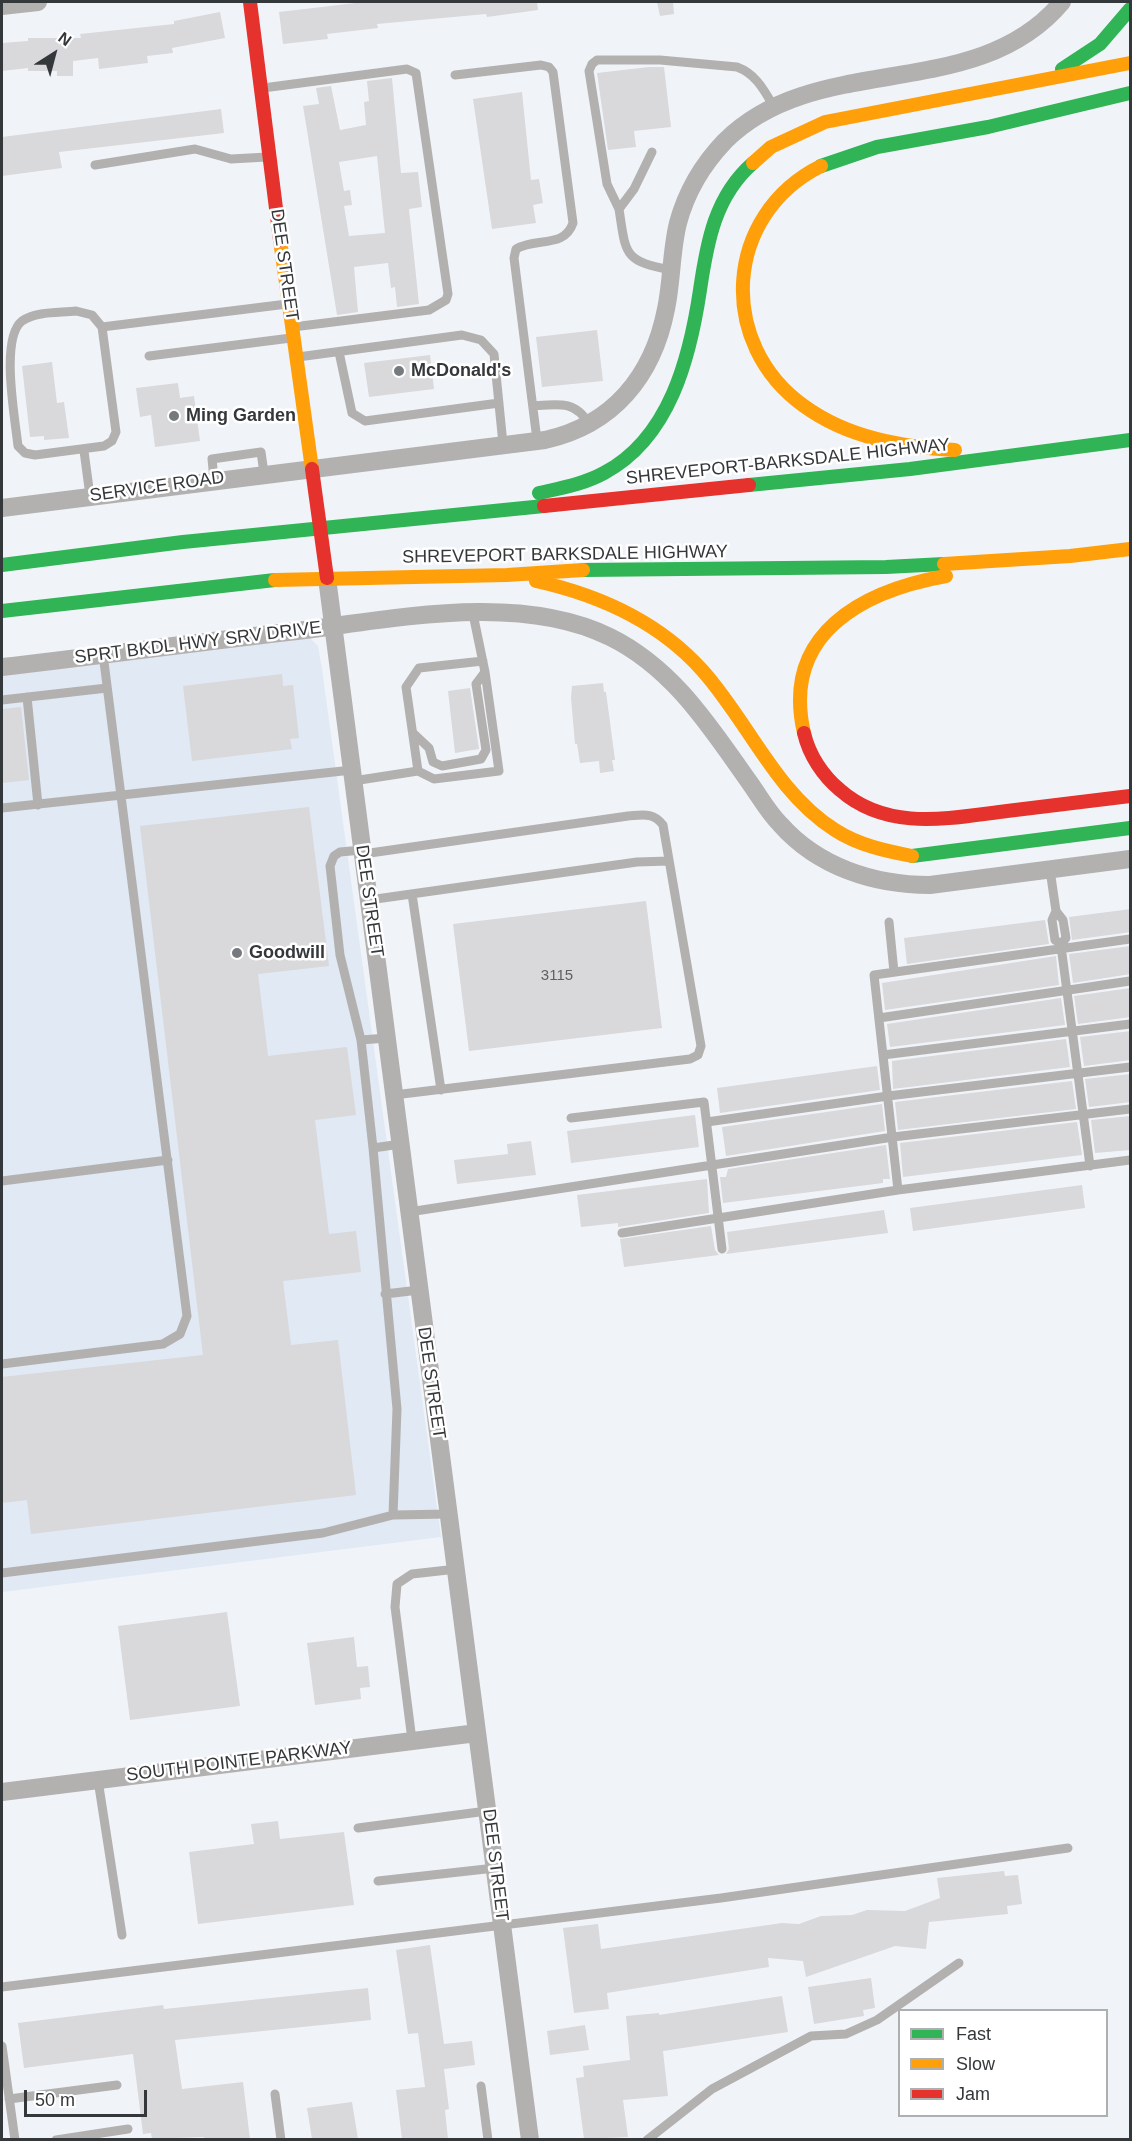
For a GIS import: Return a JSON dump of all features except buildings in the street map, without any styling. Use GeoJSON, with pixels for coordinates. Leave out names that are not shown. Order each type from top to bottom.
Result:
{"type":"FeatureCollection","features":[{"type":"Feature","properties":{"kind":"main road","name":"DEE STREET"},"geometry":{"type":"LineString","coordinates":[[250,2],[269,157],[321,528]]}},
{"type":"Feature","properties":{"kind":"main road"},"geometry":{"type":"LineString","coordinates":[[1035,81],[1080,61],[1108,39],[1131,9]]}},
{"type":"Feature","properties":{"kind":"main road"},"geometry":{"type":"LineString","coordinates":[[2,565],[448,514],[556,489],[604,473],[646,437],[667,410],[682,379],[694,331],[705,252],[712,221],[723,195],[742,170],[768,146],[799,130],[825,122],[1131,63]]}},
{"type":"Feature","properties":{"kind":"main road"},"geometry":{"type":"LineString","coordinates":[[1061,449],[924,450],[883,443],[827,422],[786,392],[757,354],[743,312],[743,275],[751,242],[765,215],[795,182],[820,167],[852,153],[968,131],[1127,95]]}},
{"type":"Feature","properties":{"kind":"main road","name":"SHREVEPORT-BARKSDALE HIGHWAY"},"geometry":{"type":"LineString","coordinates":[[448,514],[910,469],[1131,440]]}},
{"type":"Feature","properties":{"kind":"main road"},"geometry":{"type":"LineString","coordinates":[[411,534],[539,520],[573,501]]}},
{"type":"Feature","properties":{"kind":"main road","name":"SPRT BKDL HWY SRV DRIVE"},"geometry":{"type":"LineString","coordinates":[[321,528],[327,578]]}},
{"type":"Feature","properties":{"kind":"main road"},"geometry":{"type":"LineString","coordinates":[[322,544],[341,541]]}},
{"type":"Feature","properties":{"kind":"main road","name":"SHREVEPORT BARKSDALE HIGHWAY"},"geometry":{"type":"LineString","coordinates":[[2,611],[272,580],[507,575],[596,569],[886,567],[1070,556],[1131,549]]}},
{"type":"Feature","properties":{"kind":"main road"},"geometry":{"type":"LineString","coordinates":[[1070,556],[931,578],[876,596],[850,611],[818,642],[807,666],[800,702],[800,720],[806,744],[818,767],[834,787],[855,803],[875,813],[901,819],[928,820],[1131,796]]}},
{"type":"Feature","properties":{"kind":"main road"},"geometry":{"type":"LineString","coordinates":[[507,575],[584,593],[624,610],[661,634],[710,678],[796,797],[823,824],[852,841],[881,852],[912,856],[1131,828]]}},
{"type":"Feature","properties":{"kind":"street"},"geometry":{"type":"LineString","coordinates":[[2,6],[38,2]]}},
{"type":"Feature","properties":{"kind":"street","name":"SERVICE ROAD"},"geometry":{"type":"LineString","coordinates":[[2,508],[214,479],[537,440],[560,436],[589,425],[615,407],[644,372],[658,345],[666,308],[678,223],[690,190],[704,166],[727,140],[753,118],[774,107],[818,91],[980,58],[1011,44],[1029,32],[1062,2]]}},
{"type":"Feature","properties":{"kind":"street","name":"SPRT BKDL HWY SRV DRIVE"},"geometry":{"type":"LineString","coordinates":[[2,667],[332,626],[327,578]]}},
{"type":"Feature","properties":{"kind":"street"},"geometry":{"type":"LineString","coordinates":[[332,626],[378,619],[473,614],[525,615],[576,623],[610,637],[652,662],[702,716],[780,825],[811,851],[842,868],[874,880],[902,885],[930,885],[1131,860]]}},
{"type":"Feature","properties":{"kind":"street","name":"DEE STREET"},"geometry":{"type":"LineString","coordinates":[[332,626],[530,2139]]}},
{"type":"Feature","properties":{"kind":"street","name":"SOUTH POINTE PARKWAY"},"geometry":{"type":"LineString","coordinates":[[2,1792],[477,1733]]}},
{"type":"Feature","properties":{"kind":"lane"},"geometry":{"type":"LineString","coordinates":[[671,270],[648,266],[634,260],[625,247],[619,209],[607,184],[589,71],[591,64],[597,60],[660,60],[736,67],[749,71],[774,107]]}},
{"type":"Feature","properties":{"kind":"lane"},"geometry":{"type":"LineString","coordinates":[[455,75],[541,65],[549,67],[553,72],[573,223],[569,234],[560,239],[524,244],[516,249],[513,258],[537,440]]}},
{"type":"Feature","properties":{"kind":"lane"},"geometry":{"type":"LineString","coordinates":[[149,356],[429,310],[446,300],[448,294],[416,73],[407,69],[261,88]]}},
{"type":"Feature","properties":{"kind":"lane"},"geometry":{"type":"LineString","coordinates":[[95,165],[195,149],[231,159],[269,157]]}},
{"type":"Feature","properties":{"kind":"lane"},"geometry":{"type":"LineString","coordinates":[[619,209],[634,189],[652,152]]}},
{"type":"Feature","properties":{"kind":"lane"},"geometry":{"type":"LineString","coordinates":[[102,327],[289,304]]}},
{"type":"Feature","properties":{"kind":"lane"},"geometry":{"type":"LineString","coordinates":[[76,311],[92,315],[102,327],[116,432],[112,441],[104,446],[84,451],[35,455],[25,453],[18,446],[7,351],[10,335],[20,322],[33,315],[76,311]]}},
{"type":"Feature","properties":{"kind":"lane"},"geometry":{"type":"LineString","coordinates":[[297,358],[462,334],[481,340],[494,354],[503,444]]}},
{"type":"Feature","properties":{"kind":"lane"},"geometry":{"type":"LineString","coordinates":[[339,352],[352,413],[364,421],[499,403]]}},
{"type":"Feature","properties":{"kind":"lane"},"geometry":{"type":"LineString","coordinates":[[533,406],[562,404],[574,406],[584,415],[589,425]]}},
{"type":"Feature","properties":{"kind":"lane"},"geometry":{"type":"LineString","coordinates":[[84,451],[90,496]]}},
{"type":"Feature","properties":{"kind":"lane"},"geometry":{"type":"LineString","coordinates":[[2,808],[121,795],[418,771],[434,778],[499,771],[485,672],[473,614]]}},
{"type":"Feature","properties":{"kind":"lane"},"geometry":{"type":"LineString","coordinates":[[2,1364],[163,1344],[180,1334],[188,1316],[103,654]]}},
{"type":"Feature","properties":{"kind":"lane"},"geometry":{"type":"LineString","coordinates":[[418,771],[406,687],[419,668],[483,661]]}},
{"type":"Feature","properties":{"kind":"lane"},"geometry":{"type":"LineString","coordinates":[[413,733],[429,748],[434,762],[442,766],[481,759],[486,750],[476,684],[485,672]]}},
{"type":"Feature","properties":{"kind":"lane"},"geometry":{"type":"LineString","coordinates":[[2,700],[107,688]]}},
{"type":"Feature","properties":{"kind":"lane"},"geometry":{"type":"LineString","coordinates":[[27,697],[38,805]]}},
{"type":"Feature","properties":{"kind":"lane"},"geometry":{"type":"LineString","coordinates":[[393,1515],[397,1409],[373,1148],[361,1040],[340,955],[330,866],[334,856],[340,852],[363,852],[648,814],[657,817],[663,825],[701,1046],[698,1055],[690,1059],[394,1095]]}},
{"type":"Feature","properties":{"kind":"lane"},"geometry":{"type":"LineString","coordinates":[[369,900],[637,862],[669,861]]}},
{"type":"Feature","properties":{"kind":"lane"},"geometry":{"type":"LineString","coordinates":[[1050,870],[1056,911],[1052,920],[1055,940],[1061,947],[1090,1166]]}},
{"type":"Feature","properties":{"kind":"lane"},"geometry":{"type":"LineString","coordinates":[[412,894],[441,1090]]}},
{"type":"Feature","properties":{"kind":"lane"},"geometry":{"type":"LineString","coordinates":[[890,922],[894,972]]}},
{"type":"Feature","properties":{"kind":"lane"},"geometry":{"type":"LineString","coordinates":[[898,1190],[874,975],[1131,939]]}},
{"type":"Feature","properties":{"kind":"lane"},"geometry":{"type":"LineString","coordinates":[[879,1018],[1131,981]]}},
{"type":"Feature","properties":{"kind":"lane"},"geometry":{"type":"LineString","coordinates":[[884,1055],[1131,1024]]}},
{"type":"Feature","properties":{"kind":"lane"},"geometry":{"type":"LineString","coordinates":[[361,1040],[387,1038]]}},
{"type":"Feature","properties":{"kind":"lane"},"geometry":{"type":"LineString","coordinates":[[707,1122],[888,1096],[1131,1067]]}},
{"type":"Feature","properties":{"kind":"lane"},"geometry":{"type":"LineString","coordinates":[[571,1118],[704,1102],[722,1250]]}},
{"type":"Feature","properties":{"kind":"lane"},"geometry":{"type":"LineString","coordinates":[[409,1212],[893,1137],[1131,1109]]}},
{"type":"Feature","properties":{"kind":"lane"},"geometry":{"type":"LineString","coordinates":[[373,1148],[400,1144]]}},
{"type":"Feature","properties":{"kind":"lane"},"geometry":{"type":"LineString","coordinates":[[2,1181],[168,1160]]}},
{"type":"Feature","properties":{"kind":"lane"},"geometry":{"type":"LineString","coordinates":[[622,1233],[898,1190],[1131,1160]]}},
{"type":"Feature","properties":{"kind":"lane"},"geometry":{"type":"LineString","coordinates":[[385,1294],[419,1290]]}},
{"type":"Feature","properties":{"kind":"lane"},"geometry":{"type":"LineString","coordinates":[[2,1573],[323,1533],[393,1515],[448,1514]]}},
{"type":"Feature","properties":{"kind":"lane"},"geometry":{"type":"LineString","coordinates":[[412,1740],[395,1607],[397,1584],[412,1574],[457,1569]]}},
{"type":"Feature","properties":{"kind":"lane"},"geometry":{"type":"LineString","coordinates":[[98,1780],[122,1935]]}},
{"type":"Feature","properties":{"kind":"lane"},"geometry":{"type":"LineString","coordinates":[[358,1828],[488,1811]]}},
{"type":"Feature","properties":{"kind":"lane"},"geometry":{"type":"LineString","coordinates":[[2,1987],[721,1898],[1014,1858],[1068,1848]]}},
{"type":"Feature","properties":{"kind":"lane"},"geometry":{"type":"LineString","coordinates":[[378,1881],[495,1868]]}},
{"type":"Feature","properties":{"kind":"lane"},"geometry":{"type":"LineString","coordinates":[[647,2139],[712,2089],[811,2037],[846,2034],[877,2020],[959,1963]]}},
{"type":"Feature","properties":{"kind":"lane"},"geometry":{"type":"LineString","coordinates":[[2,2046],[15,2139]]}},
{"type":"Feature","properties":{"kind":"lane"},"geometry":{"type":"LineString","coordinates":[[9,2099],[117,2085]]}},
{"type":"Feature","properties":{"kind":"lane"},"geometry":{"type":"LineString","coordinates":[[481,2086],[488,2139]]}},
{"type":"Feature","properties":{"kind":"lane"},"geometry":{"type":"LineString","coordinates":[[275,2094],[281,2139]]}},
{"type":"Feature","properties":{"kind":"lane"},"geometry":{"type":"LineString","coordinates":[[56,2139],[128,2128]]}},
{"type":"Feature","properties":{"kind":"shaded area"},"geometry":{"type":"Polygon","coordinates":[[[308,636],[318,646],[322,669],[441,1537],[2,1592],[2,673],[308,636]]]}},
{"type":"Feature","properties":{"kind":"traffic: fast"},"geometry":{"type":"LineString","coordinates":[[1062,69],[1100,44],[1130,9]]}},
{"type":"Feature","properties":{"kind":"traffic: fast"},"geometry":{"type":"LineString","coordinates":[[821,166],[877,147],[988,127],[1130,93]]}},
{"type":"Feature","properties":{"kind":"traffic: fast"},"geometry":{"type":"LineString","coordinates":[[539,493],[580,483],[604,473],[627,458],[661,417],[683,368],[715,221],[730,190],[753,163]]}},
{"type":"Feature","properties":{"kind":"traffic: fast"},"geometry":{"type":"LineString","coordinates":[[749,485],[910,469],[1130,440]]}},
{"type":"Feature","properties":{"kind":"traffic: fast"},"geometry":{"type":"LineString","coordinates":[[2,565],[183,542],[544,506]]}},
{"type":"Feature","properties":{"kind":"traffic: fast"},"geometry":{"type":"LineString","coordinates":[[583,570],[886,567],[944,564]]}},
{"type":"Feature","properties":{"kind":"traffic: fast"},"geometry":{"type":"LineString","coordinates":[[2,611],[275,580]]}},
{"type":"Feature","properties":{"kind":"traffic: fast"},"geometry":{"type":"LineString","coordinates":[[912,856],[1130,828]]}},
{"type":"Feature","properties":{"kind":"traffic: slow"},"geometry":{"type":"LineString","coordinates":[[753,163],[771,147],[825,122],[1130,63]]}},
{"type":"Feature","properties":{"kind":"traffic: slow"},"geometry":{"type":"LineString","coordinates":[[821,166],[789,188],[765,215],[750,247],[743,281],[745,316],[756,349],[776,380],[804,406],[821,417],[876,439],[955,450]]}},
{"type":"Feature","properties":{"kind":"traffic: slow"},"geometry":{"type":"LineString","coordinates":[[280,240],[312,469]]}},
{"type":"Feature","properties":{"kind":"traffic: slow"},"geometry":{"type":"LineString","coordinates":[[944,564],[1070,556],[1130,549]]}},
{"type":"Feature","properties":{"kind":"traffic: slow"},"geometry":{"type":"LineString","coordinates":[[275,580],[507,575],[583,570]]}},
{"type":"Feature","properties":{"kind":"traffic: slow"},"geometry":{"type":"LineString","coordinates":[[804,733],[800,698],[805,669],[817,644],[835,623],[858,606],[885,593],[946,576]]}},
{"type":"Feature","properties":{"kind":"traffic: slow"},"geometry":{"type":"LineString","coordinates":[[536,581],[605,602],[647,624],[666,637],[702,670],[779,776],[814,814],[853,840],[882,850],[912,856]]}},
{"type":"Feature","properties":{"kind":"traffic: jam"},"geometry":{"type":"LineString","coordinates":[[250,2],[280,240]]}},
{"type":"Feature","properties":{"kind":"traffic: jam"},"geometry":{"type":"LineString","coordinates":[[312,469],[327,578]]}},
{"type":"Feature","properties":{"kind":"traffic: jam"},"geometry":{"type":"LineString","coordinates":[[544,506],[749,485]]}},
{"type":"Feature","properties":{"kind":"traffic: jam"},"geometry":{"type":"LineString","coordinates":[[804,733],[809,749],[818,764],[840,790],[878,812],[899,817],[941,819],[1130,796]]}},
{"type":"Feature","properties":{"kind":"place","name":"McDonald's"},"geometry":{"type":"Point","coordinates":[399,371]}},
{"type":"Feature","properties":{"kind":"place","name":"Ming Garden"},"geometry":{"type":"Point","coordinates":[174,416]}},
{"type":"Feature","properties":{"kind":"place","name":"Goodwill"},"geometry":{"type":"Point","coordinates":[237,953]}}]}
